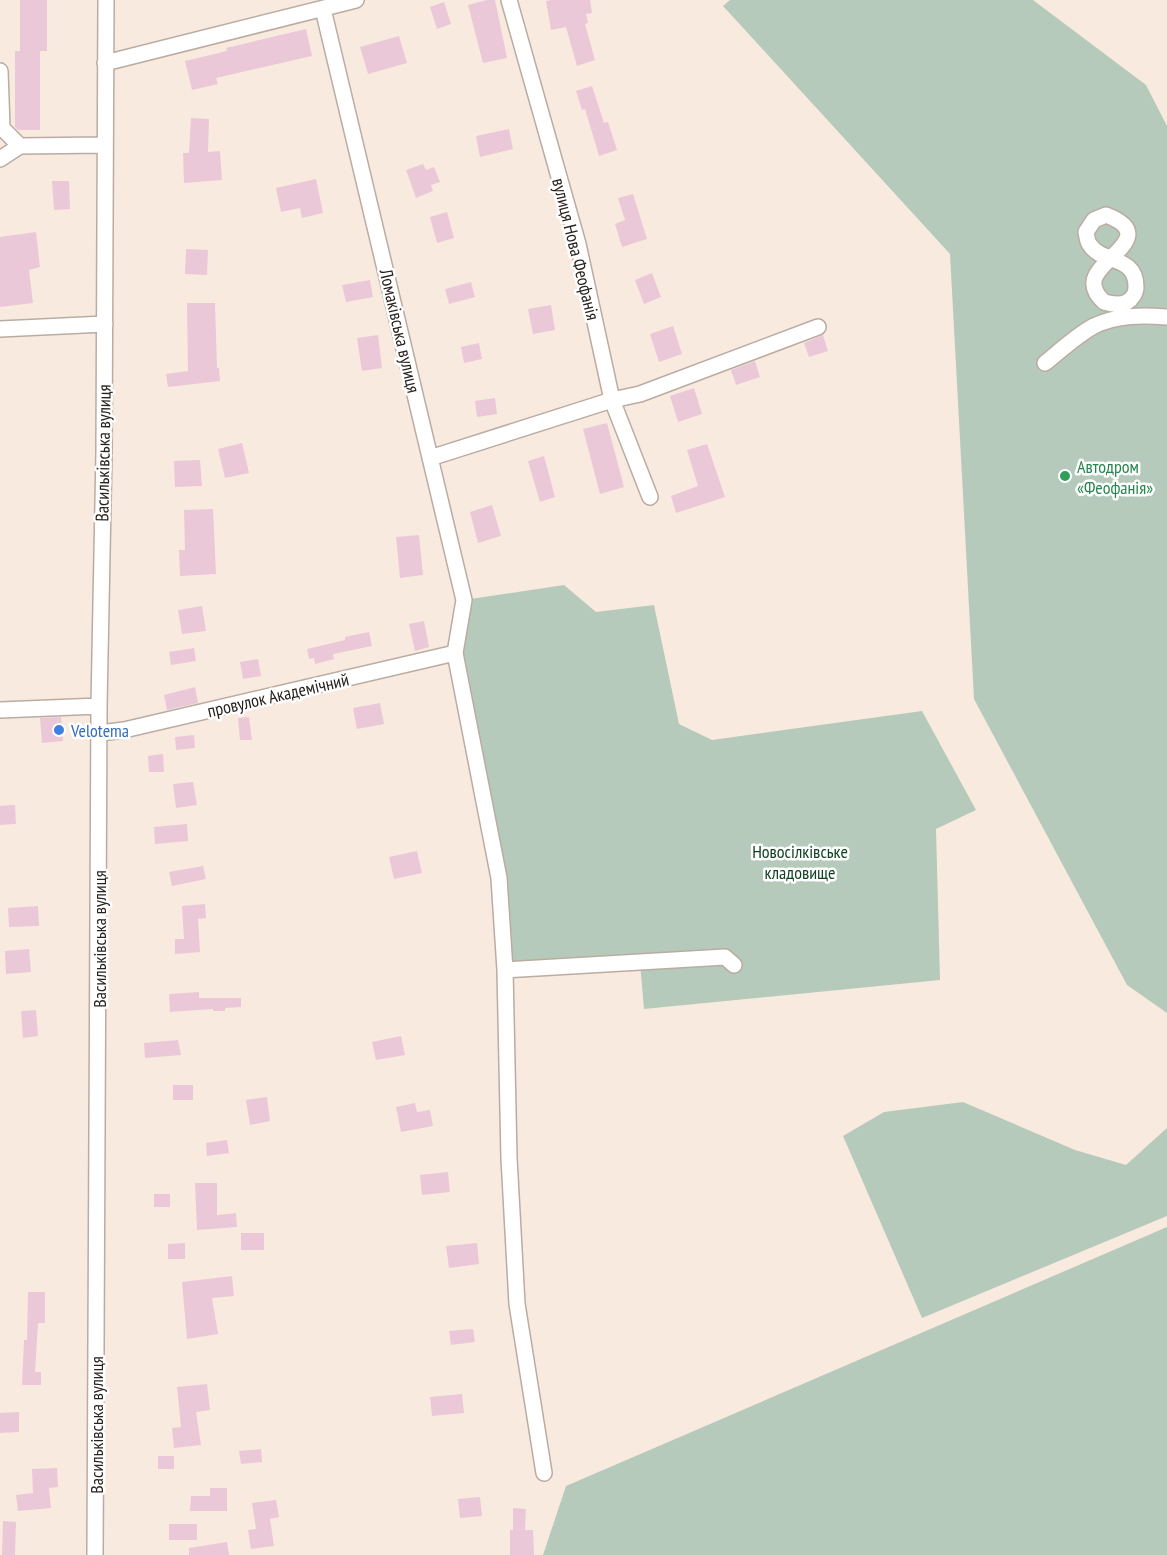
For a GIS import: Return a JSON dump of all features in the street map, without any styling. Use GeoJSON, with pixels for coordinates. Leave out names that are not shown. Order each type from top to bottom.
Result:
{"type":"FeatureCollection","features":[{"type":"Feature","properties":{"kind":"street","name":"Васильківська вулиця"},"geometry":{"type":"LineString","coordinates":[[95,1555],[99,706],[105,324],[106,0]]}},
{"type":"Feature","properties":{"kind":"street"},"geometry":{"type":"LineString","coordinates":[[105,63],[356,0]]}},
{"type":"Feature","properties":{"kind":"street","name":"вулиця Нова Феофанія"},"geometry":{"type":"LineString","coordinates":[[508,0],[578,244],[612,400],[650,497]]}},
{"type":"Feature","properties":{"kind":"street","name":"Ломаківська вулиця"},"geometry":{"type":"LineString","coordinates":[[323,9],[464,600],[455,653]]}},
{"type":"Feature","properties":{"kind":"street"},"geometry":{"type":"LineString","coordinates":[[0,70],[2,128],[20,146]]}},
{"type":"Feature","properties":{"kind":"street"},"geometry":{"type":"LineString","coordinates":[[0,159],[20,146],[104,145]]}},
{"type":"Feature","properties":{"kind":"street"},"geometry":{"type":"LineString","coordinates":[[1045,363],[1092,327],[1116,312],[1135,294],[1136,285],[1133,273],[1124,263],[1111,258],[1099,270],[1094,280],[1095,292],[1104,302],[1116,312],[1167,317]]}},
{"type":"Feature","properties":{"kind":"street"},"geometry":{"type":"LineString","coordinates":[[0,329],[105,324]]}},
{"type":"Feature","properties":{"kind":"street"},"geometry":{"type":"LineString","coordinates":[[430,458],[612,400],[640,394],[818,327]]}},
{"type":"Feature","properties":{"kind":"street"},"geometry":{"type":"LineString","coordinates":[[455,653],[499,878],[505,970],[509,1158],[518,1304],[544,1473]]}},
{"type":"Feature","properties":{"kind":"street","name":"провулок Академічний"},"geometry":{"type":"LineString","coordinates":[[100,733],[135,728],[455,653]]}},
{"type":"Feature","properties":{"kind":"street"},"geometry":{"type":"LineString","coordinates":[[0,710],[99,706]]}},
{"type":"Feature","properties":{"kind":"street"},"geometry":{"type":"LineString","coordinates":[[505,970],[725,957],[734,964]]}},
{"type":"Feature","properties":{"kind":"green space","name":"Автодром «Феофанія»"},"geometry":{"type":"Polygon","coordinates":[[[730,0],[1033,0],[1146,85],[1167,126],[1167,1013],[1127,985],[974,699],[950,254],[723,6],[730,0]]]}},
{"type":"Feature","properties":{"kind":"green space","name":"Новосілківське кладовище"},"geometry":{"type":"Polygon","coordinates":[[[564,585],[596,612],[654,605],[679,724],[712,740],[922,711],[976,810],[936,829],[940,980],[644,1009],[640,963],[505,970],[499,878],[455,653],[464,600],[564,585]]]}},
{"type":"Feature","properties":{"kind":"green space"},"geometry":{"type":"Polygon","coordinates":[[[963,1102],[1075,1150],[1126,1165],[1167,1128],[1167,1216],[922,1318],[843,1136],[884,1112],[963,1102]]]}},
{"type":"Feature","properties":{"kind":"green space"},"geometry":{"type":"Polygon","coordinates":[[[1167,1227],[1167,1555],[543,1555],[566,1486],[1167,1227]]]}},
{"type":"Feature","properties":{"kind":"building"},"geometry":{"type":"Polygon","coordinates":[[[20,0],[47,0],[47,51],[40,51],[40,130],[18,130],[15,127],[15,51],[20,51],[20,0]]]}},
{"type":"Feature","properties":{"kind":"building"},"geometry":{"type":"Polygon","coordinates":[[[495,0],[507,58],[483,63],[468,5],[495,0]]]}},
{"type":"Feature","properties":{"kind":"building"},"geometry":{"type":"Polygon","coordinates":[[[590,0],[592,13],[586,14],[588,23],[585,24],[595,60],[577,66],[566,27],[551,30],[546,1],[590,0]]]}},
{"type":"Feature","properties":{"kind":"building"},"geometry":{"type":"Polygon","coordinates":[[[444,2],[451,24],[437,29],[430,7],[444,2]]]}},
{"type":"Feature","properties":{"kind":"building"},"geometry":{"type":"Polygon","coordinates":[[[306,29],[312,56],[216,78],[218,84],[192,90],[185,61],[227,51],[226,48],[306,29]]]}},
{"type":"Feature","properties":{"kind":"building"},"geometry":{"type":"Polygon","coordinates":[[[399,36],[407,63],[368,74],[360,47],[399,36]]]}},
{"type":"Feature","properties":{"kind":"building"},"geometry":{"type":"Polygon","coordinates":[[[592,86],[604,123],[608,122],[617,150],[599,156],[585,109],[582,110],[576,91],[592,86]]]}},
{"type":"Feature","properties":{"kind":"building"},"geometry":{"type":"Polygon","coordinates":[[[191,118],[209,119],[208,152],[220,151],[222,180],[184,183],[183,153],[189,153],[191,118]]]}},
{"type":"Feature","properties":{"kind":"building"},"geometry":{"type":"Polygon","coordinates":[[[509,129],[513,149],[480,157],[476,136],[509,129]]]}},
{"type":"Feature","properties":{"kind":"building"},"geometry":{"type":"Polygon","coordinates":[[[423,164],[426,170],[434,167],[440,182],[431,185],[433,191],[416,198],[406,170],[423,164]]]}},
{"type":"Feature","properties":{"kind":"building"},"geometry":{"type":"Polygon","coordinates":[[[316,179],[323,213],[302,218],[300,208],[281,212],[276,188],[316,179]]]}},
{"type":"Feature","properties":{"kind":"building"},"geometry":{"type":"Polygon","coordinates":[[[52,181],[69,181],[70,209],[54,210],[52,181]]]}},
{"type":"Feature","properties":{"kind":"building"},"geometry":{"type":"Polygon","coordinates":[[[633,194],[647,239],[622,247],[615,224],[625,220],[618,198],[633,194]]]}},
{"type":"Feature","properties":{"kind":"building"},"geometry":{"type":"Polygon","coordinates":[[[447,212],[454,238],[437,243],[430,217],[447,212]]]}},
{"type":"Feature","properties":{"kind":"building"},"geometry":{"type":"Polygon","coordinates":[[[36,232],[40,267],[29,270],[33,303],[0,307],[0,237],[36,232]]]}},
{"type":"Feature","properties":{"kind":"building"},"geometry":{"type":"Polygon","coordinates":[[[186,249],[208,250],[207,275],[185,274],[186,249]]]}},
{"type":"Feature","properties":{"kind":"building"},"geometry":{"type":"Polygon","coordinates":[[[652,273],[661,297],[644,304],[635,280],[652,273]]]}},
{"type":"Feature","properties":{"kind":"building"},"geometry":{"type":"Polygon","coordinates":[[[370,280],[373,297],[346,302],[342,285],[370,280]]]}},
{"type":"Feature","properties":{"kind":"building"},"geometry":{"type":"Polygon","coordinates":[[[471,282],[475,297],[449,304],[445,289],[471,282]]]}},
{"type":"Feature","properties":{"kind":"building"},"geometry":{"type":"Polygon","coordinates":[[[187,303],[215,303],[217,368],[219,368],[220,381],[168,387],[166,374],[188,371],[187,303]]]}},
{"type":"Feature","properties":{"kind":"building"},"geometry":{"type":"Polygon","coordinates":[[[551,305],[555,330],[533,334],[528,309],[551,305]]]}},
{"type":"Feature","properties":{"kind":"building"},"geometry":{"type":"Polygon","coordinates":[[[673,326],[682,354],[659,362],[650,334],[673,326]]]}},
{"type":"Feature","properties":{"kind":"building"},"geometry":{"type":"Polygon","coordinates":[[[378,335],[382,368],[362,371],[357,338],[378,335]]]}},
{"type":"Feature","properties":{"kind":"building"},"geometry":{"type":"Polygon","coordinates":[[[823,335],[828,351],[809,357],[804,343],[823,335]]]}},
{"type":"Feature","properties":{"kind":"building"},"geometry":{"type":"Polygon","coordinates":[[[479,343],[482,359],[464,363],[461,347],[479,343]]]}},
{"type":"Feature","properties":{"kind":"building"},"geometry":{"type":"Polygon","coordinates":[[[755,361],[760,377],[736,385],[731,370],[755,361]]]}},
{"type":"Feature","properties":{"kind":"building"},"geometry":{"type":"Polygon","coordinates":[[[694,388],[702,414],[678,422],[670,396],[694,388]]]}},
{"type":"Feature","properties":{"kind":"building"},"geometry":{"type":"Polygon","coordinates":[[[495,398],[497,414],[477,417],[475,401],[495,398]]]}},
{"type":"Feature","properties":{"kind":"building"},"geometry":{"type":"Polygon","coordinates":[[[607,423],[624,487],[600,494],[583,429],[607,423]]]}},
{"type":"Feature","properties":{"kind":"building"},"geometry":{"type":"Polygon","coordinates":[[[242,443],[249,473],[225,478],[218,449],[242,443]]]}},
{"type":"Feature","properties":{"kind":"building"},"geometry":{"type":"Polygon","coordinates":[[[707,444],[725,497],[676,513],[671,496],[698,486],[687,450],[707,444]]]}},
{"type":"Feature","properties":{"kind":"building"},"geometry":{"type":"Polygon","coordinates":[[[544,456],[555,497],[540,502],[528,461],[544,456]]]}},
{"type":"Feature","properties":{"kind":"building"},"geometry":{"type":"Polygon","coordinates":[[[200,460],[202,486],[175,487],[174,461],[200,460]]]}},
{"type":"Feature","properties":{"kind":"building"},"geometry":{"type":"Polygon","coordinates":[[[492,505],[501,536],[478,543],[470,512],[492,505]]]}},
{"type":"Feature","properties":{"kind":"building"},"geometry":{"type":"Polygon","coordinates":[[[213,509],[216,574],[180,576],[179,550],[185,550],[184,510],[213,509]]]}},
{"type":"Feature","properties":{"kind":"building"},"geometry":{"type":"Polygon","coordinates":[[[419,535],[423,575],[400,578],[396,537],[419,535]]]}},
{"type":"Feature","properties":{"kind":"building"},"geometry":{"type":"Polygon","coordinates":[[[202,606],[206,631],[182,634],[178,610],[202,606]]]}},
{"type":"Feature","properties":{"kind":"building"},"geometry":{"type":"Polygon","coordinates":[[[424,621],[429,647],[415,651],[409,624],[424,621]]]}},
{"type":"Feature","properties":{"kind":"building"},"geometry":{"type":"Polygon","coordinates":[[[369,632],[372,646],[333,654],[334,659],[315,664],[314,658],[309,659],[307,649],[369,632]]]}},
{"type":"Feature","properties":{"kind":"building"},"geometry":{"type":"Polygon","coordinates":[[[194,648],[196,661],[171,665],[169,652],[194,648]]]}},
{"type":"Feature","properties":{"kind":"building"},"geometry":{"type":"Polygon","coordinates":[[[258,659],[261,676],[243,679],[240,662],[258,659]]]}},
{"type":"Feature","properties":{"kind":"building"},"geometry":{"type":"Polygon","coordinates":[[[195,687],[198,703],[167,710],[164,695],[195,687]]]}},
{"type":"Feature","properties":{"kind":"building"},"geometry":{"type":"Polygon","coordinates":[[[380,703],[384,724],[357,729],[353,708],[380,703]]]}},
{"type":"Feature","properties":{"kind":"building"},"geometry":{"type":"Polygon","coordinates":[[[61,717],[63,741],[42,743],[40,718],[61,717]]]}},
{"type":"Feature","properties":{"kind":"building"},"geometry":{"type":"Polygon","coordinates":[[[249,717],[252,740],[240,740],[238,718],[249,717]]]}},
{"type":"Feature","properties":{"kind":"building"},"geometry":{"type":"Polygon","coordinates":[[[194,735],[195,748],[176,750],[175,737],[194,735]]]}},
{"type":"Feature","properties":{"kind":"building"},"geometry":{"type":"Polygon","coordinates":[[[163,754],[164,772],[149,772],[148,756],[163,754]]]}},
{"type":"Feature","properties":{"kind":"building"},"geometry":{"type":"Polygon","coordinates":[[[193,782],[197,805],[176,808],[173,784],[193,782]]]}},
{"type":"Feature","properties":{"kind":"building"},"geometry":{"type":"Polygon","coordinates":[[[15,805],[16,824],[0,825],[0,806],[15,805]]]}},
{"type":"Feature","properties":{"kind":"building"},"geometry":{"type":"Polygon","coordinates":[[[187,824],[188,841],[155,844],[154,827],[187,824]]]}},
{"type":"Feature","properties":{"kind":"building"},"geometry":{"type":"Polygon","coordinates":[[[417,851],[422,873],[394,879],[389,857],[417,851]]]}},
{"type":"Feature","properties":{"kind":"building"},"geometry":{"type":"Polygon","coordinates":[[[203,866],[206,879],[172,886],[169,872],[203,866]]]}},
{"type":"Feature","properties":{"kind":"building"},"geometry":{"type":"Polygon","coordinates":[[[205,904],[206,918],[198,919],[200,952],[175,954],[175,939],[184,939],[182,906],[205,904]]]}},
{"type":"Feature","properties":{"kind":"building"},"geometry":{"type":"Polygon","coordinates":[[[38,906],[39,926],[9,927],[8,908],[38,906]]]}},
{"type":"Feature","properties":{"kind":"building"},"geometry":{"type":"Polygon","coordinates":[[[29,949],[31,972],[6,974],[5,951],[29,949]]]}},
{"type":"Feature","properties":{"kind":"building"},"geometry":{"type":"Polygon","coordinates":[[[199,992],[199,998],[241,998],[241,1007],[225,1008],[225,1011],[213,1011],[213,1009],[170,1012],[169,994],[199,992]]]}},
{"type":"Feature","properties":{"kind":"building"},"geometry":{"type":"Polygon","coordinates":[[[36,1010],[38,1036],[23,1038],[21,1011],[36,1010]]]}},
{"type":"Feature","properties":{"kind":"building"},"geometry":{"type":"Polygon","coordinates":[[[401,1036],[405,1055],[376,1060],[372,1042],[401,1036]]]}},
{"type":"Feature","properties":{"kind":"building"},"geometry":{"type":"Polygon","coordinates":[[[178,1040],[181,1055],[145,1058],[144,1043],[178,1040]]]}},
{"type":"Feature","properties":{"kind":"building"},"geometry":{"type":"Polygon","coordinates":[[[173,1085],[193,1085],[193,1100],[173,1100],[173,1085]]]}},
{"type":"Feature","properties":{"kind":"building"},"geometry":{"type":"Polygon","coordinates":[[[267,1097],[270,1121],[250,1125],[246,1100],[267,1097]]]}},
{"type":"Feature","properties":{"kind":"building"},"geometry":{"type":"Polygon","coordinates":[[[415,1103],[417,1112],[430,1110],[433,1126],[401,1132],[396,1107],[415,1103]]]}},
{"type":"Feature","properties":{"kind":"building"},"geometry":{"type":"Polygon","coordinates":[[[227,1140],[229,1153],[207,1156],[206,1143],[227,1140]]]}},
{"type":"Feature","properties":{"kind":"building"},"geometry":{"type":"Polygon","coordinates":[[[448,1172],[450,1192],[422,1195],[420,1175],[448,1172]]]}},
{"type":"Feature","properties":{"kind":"building"},"geometry":{"type":"Polygon","coordinates":[[[195,1183],[217,1183],[217,1215],[236,1213],[237,1227],[197,1230],[195,1183]]]}},
{"type":"Feature","properties":{"kind":"building"},"geometry":{"type":"Polygon","coordinates":[[[154,1194],[170,1194],[170,1207],[154,1207],[154,1194]]]}},
{"type":"Feature","properties":{"kind":"building"},"geometry":{"type":"Polygon","coordinates":[[[241,1233],[264,1233],[264,1250],[241,1250],[241,1233]]]}},
{"type":"Feature","properties":{"kind":"building"},"geometry":{"type":"Polygon","coordinates":[[[185,1243],[185,1259],[168,1259],[168,1244],[185,1243]]]}},
{"type":"Feature","properties":{"kind":"building"},"geometry":{"type":"Polygon","coordinates":[[[477,1243],[479,1264],[449,1268],[446,1246],[477,1243]]]}},
{"type":"Feature","properties":{"kind":"building"},"geometry":{"type":"Polygon","coordinates":[[[232,1276],[234,1296],[212,1298],[218,1334],[187,1339],[182,1282],[232,1276]]]}},
{"type":"Feature","properties":{"kind":"building"},"geometry":{"type":"Polygon","coordinates":[[[28,1292],[45,1292],[45,1323],[38,1323],[35,1372],[41,1372],[41,1385],[22,1385],[24,1340],[27,1340],[28,1292]]]}},
{"type":"Feature","properties":{"kind":"building"},"geometry":{"type":"Polygon","coordinates":[[[473,1329],[475,1342],[451,1345],[449,1331],[473,1329]]]}},
{"type":"Feature","properties":{"kind":"building"},"geometry":{"type":"Polygon","coordinates":[[[207,1384],[210,1410],[196,1412],[201,1445],[174,1448],[172,1428],[181,1427],[177,1387],[207,1384]]]}},
{"type":"Feature","properties":{"kind":"building"},"geometry":{"type":"Polygon","coordinates":[[[462,1394],[464,1413],[432,1416],[430,1397],[462,1394]]]}},
{"type":"Feature","properties":{"kind":"building"},"geometry":{"type":"Polygon","coordinates":[[[19,1412],[19,1432],[0,1433],[0,1413],[19,1412]]]}},
{"type":"Feature","properties":{"kind":"building"},"geometry":{"type":"Polygon","coordinates":[[[261,1449],[262,1462],[241,1464],[239,1451],[261,1449]]]}},
{"type":"Feature","properties":{"kind":"building"},"geometry":{"type":"Polygon","coordinates":[[[158,1456],[174,1456],[174,1469],[158,1469],[158,1456]]]}},
{"type":"Feature","properties":{"kind":"building"},"geometry":{"type":"Polygon","coordinates":[[[57,1468],[58,1487],[49,1488],[51,1508],[18,1511],[16,1495],[33,1493],[32,1469],[57,1468]]]}},
{"type":"Feature","properties":{"kind":"building"},"geometry":{"type":"Polygon","coordinates":[[[210,1488],[227,1488],[227,1511],[190,1511],[191,1496],[210,1496],[210,1488]]]}},
{"type":"Feature","properties":{"kind":"building"},"geometry":{"type":"Polygon","coordinates":[[[480,1497],[482,1516],[460,1518],[458,1499],[480,1497]]]}},
{"type":"Feature","properties":{"kind":"building"},"geometry":{"type":"Polygon","coordinates":[[[276,1500],[279,1517],[270,1519],[274,1546],[251,1549],[248,1530],[256,1529],[252,1503],[276,1500]]]}},
{"type":"Feature","properties":{"kind":"building"},"geometry":{"type":"Polygon","coordinates":[[[513,1508],[526,1509],[525,1530],[533,1530],[534,1555],[510,1555],[513,1508]]]}},
{"type":"Feature","properties":{"kind":"building"},"geometry":{"type":"Polygon","coordinates":[[[3,1521],[16,1522],[15,1555],[2,1555],[3,1521]]]}},
{"type":"Feature","properties":{"kind":"building"},"geometry":{"type":"Polygon","coordinates":[[[169,1524],[197,1524],[197,1540],[169,1540],[169,1524]]]}},
{"type":"Feature","properties":{"kind":"building"},"geometry":{"type":"Polygon","coordinates":[[[227,1542],[229,1555],[189,1555],[189,1548],[227,1542]]]}},
{"type":"Feature","properties":{"kind":"place","name":"Автодром «Феофанія»"},"geometry":{"type":"Point","coordinates":[1065,476]}},
{"type":"Feature","properties":{"kind":"place","name":"Velotema"},"geometry":{"type":"Point","coordinates":[59,730]}}]}
